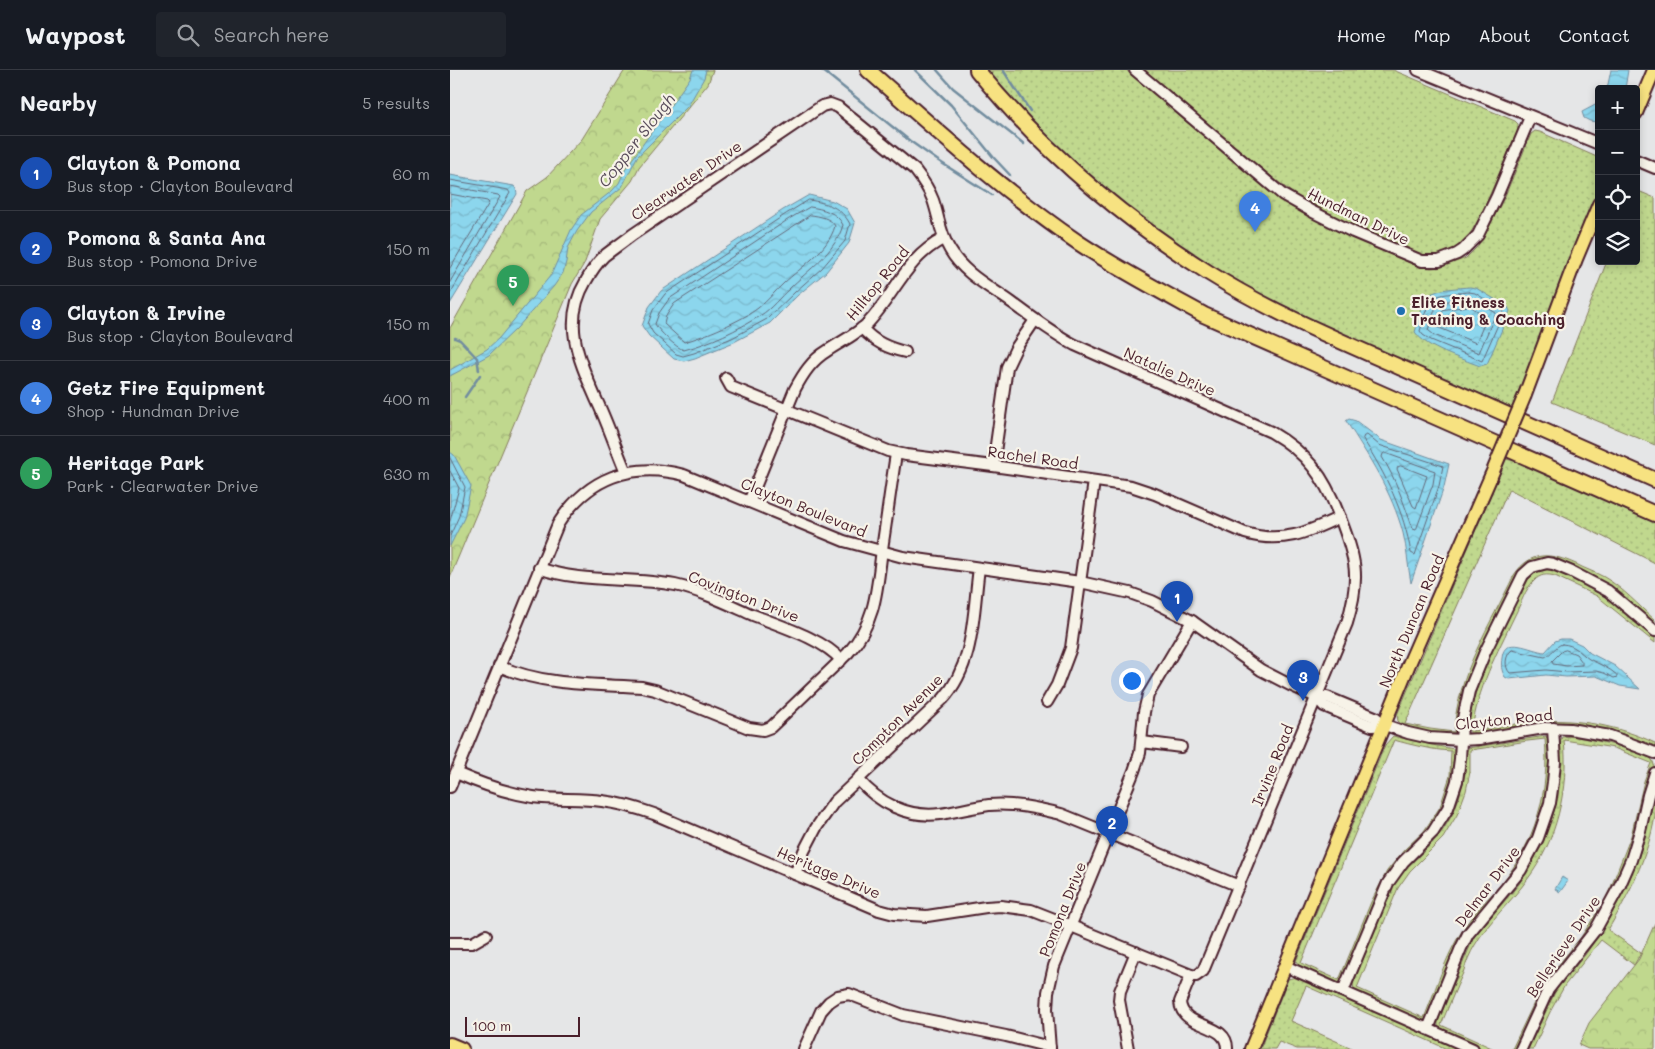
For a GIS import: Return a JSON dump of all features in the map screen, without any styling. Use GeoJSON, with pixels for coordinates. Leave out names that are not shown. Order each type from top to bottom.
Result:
{"type":"FeatureCollection","features":[{"type":"Feature","properties":{"kind":"highway"},"geometry":{"type":"LineString","coordinates":[[868,70],[1020,199],[1079,242],[1142,282],[1204,315],[1655,514]]}},
{"type":"Feature","properties":{"kind":"highway"},"geometry":{"type":"LineString","coordinates":[[977,70],[1016,115],[1075,172],[1135,222],[1210,274],[1328,335],[1655,480]]}},
{"type":"Feature","properties":{"kind":"main road"},"geometry":{"type":"LineString","coordinates":[[1640,104],[1654,70]]}},
{"type":"Feature","properties":{"kind":"main road","name":"North Duncan Road"},"geometry":{"type":"LineString","coordinates":[[1251,1049],[1410,664],[1525,395],[1595,214]]}},
{"type":"Feature","properties":{"kind":"main road"},"geometry":{"type":"LineString","coordinates":[[450,1044],[462,1049]]}},
{"type":"Feature","properties":{"kind":"street","name":"Hundman Drive"},"geometry":{"type":"LineString","coordinates":[[1135,70],[1283,195],[1353,232],[1422,262],[1439,261],[1456,254],[1463,250],[1478,234],[1497,196],[1530,116]]}},
{"type":"Feature","properties":{"kind":"street"},"geometry":{"type":"LineString","coordinates":[[1418,70],[1595,142]]}},
{"type":"Feature","properties":{"kind":"street","name":"Clearwater Drive"},"geometry":{"type":"LineString","coordinates":[[626,472],[579,356],[574,339],[573,317],[578,295],[591,272],[605,255],[632,235],[822,106],[830,104],[838,106],[854,118],[915,170],[933,199],[944,239]]}},
{"type":"Feature","properties":{"kind":"street"},"geometry":{"type":"LineString","coordinates":[[1640,162],[1655,168]]}},
{"type":"Feature","properties":{"kind":"street","name":"Natalie Drive"},"geometry":{"type":"LineString","coordinates":[[944,239],[962,265],[1063,339],[1286,440],[1318,471],[1333,500],[1353,554]]}},
{"type":"Feature","properties":{"kind":"street","name":"Hilltop Road"},"geometry":{"type":"LineString","coordinates":[[749,502],[795,388],[811,365],[826,351],[862,328],[880,308],[914,260],[928,248],[944,239]]}},
{"type":"Feature","properties":{"kind":"street"},"geometry":{"type":"LineString","coordinates":[[992,466],[1007,367],[1016,348],[1035,320]]}},
{"type":"Feature","properties":{"kind":"street"},"geometry":{"type":"LineString","coordinates":[[862,328],[874,340],[905,352]]}},
{"type":"Feature","properties":{"kind":"street","name":"Rachel Road"},"geometry":{"type":"LineString","coordinates":[[726,378],[731,387],[896,454],[1141,488],[1245,533],[1266,538],[1278,538],[1303,533],[1340,517]]}},
{"type":"Feature","properties":{"kind":"street"},"geometry":{"type":"LineString","coordinates":[[499,666],[532,678],[548,681],[642,687],[668,694],[749,728],[764,730],[774,725],[841,660],[866,627],[876,599],[896,454]]}},
{"type":"Feature","properties":{"kind":"street","name":"Clayton Boulevard"},"geometry":{"type":"LineString","coordinates":[[450,788],[558,524],[572,504],[595,486],[626,472],[641,470],[671,471],[684,475],[844,541],[882,552],[904,557],[1080,582],[1130,593],[1192,620],[1261,670],[1316,697],[1324,706],[1372,726],[1385,725]]}},
{"type":"Feature","properties":{"kind":"street"},"geometry":{"type":"LineString","coordinates":[[1048,702],[1060,678],[1071,648],[1094,481]]}},
{"type":"Feature","properties":{"kind":"street","name":"Irvine Road"},"geometry":{"type":"LineString","coordinates":[[1191,975],[1196,976],[1203,971],[1351,612],[1356,578],[1353,554]]}},
{"type":"Feature","properties":{"kind":"street"},"geometry":{"type":"LineString","coordinates":[[1343,991],[1388,883],[1403,862],[1433,832],[1448,808],[1457,781],[1464,711],[1476,671],[1523,575],[1538,565],[1553,564],[1596,584],[1655,631]]}},
{"type":"Feature","properties":{"kind":"street","name":"Covington Drive"},"geometry":{"type":"LineString","coordinates":[[539,568],[565,576],[663,584],[693,591],[813,640],[833,652],[841,660]]}},
{"type":"Feature","properties":{"kind":"street","name":"Compton Avenue"},"geometry":{"type":"LineString","coordinates":[[795,874],[810,839],[824,814],[834,802],[943,699],[958,680],[966,660],[979,568]]}},
{"type":"Feature","properties":{"kind":"street","name":"Pomona Drive"},"geometry":{"type":"LineString","coordinates":[[1050,1048],[1047,1009],[1054,966],[1134,771],[1142,742],[1144,712],[1148,695],[1192,620]]}},
{"type":"Feature","properties":{"kind":"street","name":"Clayton Road"},"geometry":{"type":"LineString","coordinates":[[1385,725],[1422,736],[1461,740],[1524,730],[1553,728],[1610,736],[1655,753]]}},
{"type":"Feature","properties":{"kind":"street","name":"Delmar Drive"},"geometry":{"type":"LineString","coordinates":[[1428,1029],[1468,934],[1521,870],[1538,838],[1545,820],[1553,782],[1555,762],[1553,728]]}},
{"type":"Feature","properties":{"kind":"street"},"geometry":{"type":"LineString","coordinates":[[1142,742],[1180,747]]}},
{"type":"Feature","properties":{"kind":"street","name":"Heritage Drive"},"geometry":{"type":"LineString","coordinates":[[456,773],[480,783],[515,793],[549,798],[603,801],[636,808],[681,825],[859,903],[894,914],[927,916],[1001,906],[1031,910],[1191,975]]}},
{"type":"Feature","properties":{"kind":"street","name":"Bellerieve Drive"},"geometry":{"type":"LineString","coordinates":[[1521,1049],[1548,990],[1596,929],[1620,885],[1631,860],[1655,773]]}},
{"type":"Feature","properties":{"kind":"street"},"geometry":{"type":"LineString","coordinates":[[858,779],[884,802],[912,813],[939,814],[990,805],[1020,805],[1061,814],[1239,886]]}},
{"type":"Feature","properties":{"kind":"street"},"geometry":{"type":"LineString","coordinates":[[450,943],[472,943],[486,935]]}},
{"type":"Feature","properties":{"kind":"street"},"geometry":{"type":"LineString","coordinates":[[1128,1049],[1120,991],[1136,952]]}},
{"type":"Feature","properties":{"kind":"street"},"geometry":{"type":"LineString","coordinates":[[1285,966],[1473,1049]]}},
{"type":"Feature","properties":{"kind":"street"},"geometry":{"type":"LineString","coordinates":[[1191,975],[1180,1006],[1189,1019],[1224,1036],[1227,1041],[1227,1049]]}},
{"type":"Feature","properties":{"kind":"street"},"geometry":{"type":"LineString","coordinates":[[804,1049],[821,1011],[838,996],[849,994],[903,1015],[1006,1036],[1050,1048]]}},
{"type":"Feature","properties":{"kind":"green space"},"geometry":{"type":"Polygon","coordinates":[[[625,70],[713,70],[708,84],[639,167],[632,181],[600,219],[585,262],[572,284],[450,577],[450,328],[527,191],[547,177],[582,139],[625,70]]]}},
{"type":"Feature","properties":{"kind":"green space"},"geometry":{"type":"Polygon","coordinates":[[[987,70],[1126,70],[1184,120],[1292,207],[1362,242],[1417,266],[1442,267],[1466,258],[1477,247],[1505,196],[1531,134],[1535,131],[1595,156],[1595,203],[1511,410],[1317,323],[1204,262],[1144,221],[1116,199],[1061,150],[987,70]]]}},
{"type":"Feature","properties":{"kind":"green space"},"geometry":{"type":"Polygon","coordinates":[[[1142,70],[1393,70],[1515,121],[1518,124],[1518,130],[1481,215],[1467,239],[1458,248],[1442,256],[1423,255],[1346,222],[1295,195],[1204,123],[1142,70]]]}},
{"type":"Feature","properties":{"kind":"green space"},"geometry":{"type":"Polygon","coordinates":[[[1640,192],[1655,198],[1655,445],[1552,402],[1605,265],[1640,265],[1640,192]]]}},
{"type":"Feature","properties":{"kind":"green space"},"geometry":{"type":"Polygon","coordinates":[[[1506,459],[1519,462],[1655,523],[1655,563],[1509,489],[1405,724],[1454,732],[1461,690],[1476,651],[1514,575],[1527,561],[1534,558],[1550,556],[1567,560],[1604,577],[1655,620],[1655,625],[1609,586],[1557,562],[1522,572],[1455,734],[1431,734],[1406,728],[1398,721],[1397,715],[1506,459]]]}},
{"type":"Feature","properties":{"kind":"green space"},"geometry":{"type":"Polygon","coordinates":[[[1543,570],[1552,570],[1593,587],[1655,638],[1655,643],[1597,596],[1555,576],[1541,576],[1531,584],[1526,592],[1495,657],[1478,700],[1472,731],[1530,722],[1578,722],[1625,731],[1655,743],[1655,747],[1615,733],[1586,726],[1543,724],[1475,735],[1470,733],[1470,716],[1474,697],[1490,655],[1528,580],[1535,573],[1543,570]]]}},
{"type":"Feature","properties":{"kind":"green space"},"geometry":{"type":"Polygon","coordinates":[[[1393,736],[1454,749],[1456,755],[1454,782],[1440,817],[1400,861],[1344,980],[1341,983],[1334,984],[1300,967],[1296,961],[1385,745],[1393,736]],[[1394,740],[1301,963],[1339,980],[1371,902],[1387,871],[1404,850],[1424,831],[1440,807],[1450,776],[1451,751],[1394,740]]]}},
{"type":"Feature","properties":{"kind":"green space"},"geometry":{"type":"Polygon","coordinates":[[[1546,736],[1550,743],[1551,755],[1547,801],[1526,856],[1471,925],[1429,1018],[1421,1021],[1358,995],[1353,984],[1396,881],[1403,871],[1443,830],[1452,815],[1459,798],[1465,774],[1465,755],[1468,748],[1546,736]],[[1545,739],[1470,750],[1470,772],[1466,791],[1457,815],[1443,838],[1410,871],[1398,888],[1357,988],[1424,1018],[1456,941],[1470,919],[1501,884],[1523,852],[1538,816],[1545,778],[1545,739]]]}},
{"type":"Feature","properties":{"kind":"green space"},"geometry":{"type":"Polygon","coordinates":[[[1572,736],[1638,752],[1652,760],[1654,768],[1624,868],[1605,908],[1577,949],[1518,1049],[1512,1049],[1543,984],[1581,937],[1611,887],[1631,836],[1644,781],[1651,763],[1614,748],[1564,740],[1565,777],[1559,813],[1546,848],[1527,880],[1475,945],[1441,1025],[1494,1049],[1481,1049],[1442,1031],[1438,1026],[1438,1021],[1474,937],[1519,884],[1541,847],[1552,819],[1558,796],[1560,742],[1562,737],[1572,736]]]}},
{"type":"Feature","properties":{"kind":"green space"},"geometry":{"type":"Polygon","coordinates":[[[1655,793],[1655,816],[1648,846],[1630,890],[1608,930],[1641,953],[1634,965],[1601,940],[1565,985],[1533,1049],[1528,1049],[1557,988],[1585,955],[1605,926],[1626,888],[1644,842],[1655,793]]]}},
{"type":"Feature","properties":{"kind":"green space"},"geometry":{"type":"Polygon","coordinates":[[[1655,923],[1655,1049],[1588,1049],[1579,1045],[1589,1023],[1639,959],[1655,923]]]}},
{"type":"Feature","properties":{"kind":"green space"},"geometry":{"type":"Polygon","coordinates":[[[1296,977],[1458,1049],[1447,1049],[1306,986],[1291,1021],[1354,1049],[1297,1049],[1279,1042],[1275,1049],[1260,1049],[1288,979],[1296,977]]]}},
{"type":"Feature","properties":{"kind":"water"},"geometry":{"type":"Polygon","coordinates":[[[693,70],[706,70],[704,78],[688,106],[637,157],[622,187],[591,212],[577,231],[568,248],[563,273],[554,286],[517,328],[489,355],[450,376],[450,370],[487,349],[499,338],[551,275],[571,230],[581,215],[612,191],[619,183],[626,168],[690,78],[693,70]]]}},
{"type":"Feature","properties":{"kind":"water"},"geometry":{"type":"Polygon","coordinates":[[[1611,70],[1628,70],[1626,85],[1608,85],[1611,70]]]}},
{"type":"Feature","properties":{"kind":"water"},"geometry":{"type":"Polygon","coordinates":[[[1595,105],[1595,122],[1584,118],[1582,112],[1595,105]]]}},
{"type":"Feature","properties":{"kind":"water"},"geometry":{"type":"Polygon","coordinates":[[[450,175],[514,186],[517,194],[450,304],[450,175]]]}},
{"type":"Feature","properties":{"kind":"water"},"geometry":{"type":"Polygon","coordinates":[[[809,195],[833,201],[847,209],[855,223],[849,243],[826,272],[798,295],[770,323],[734,342],[684,361],[674,359],[649,336],[642,326],[649,307],[661,291],[783,210],[809,195]]]}},
{"type":"Feature","properties":{"kind":"water"},"geometry":{"type":"Polygon","coordinates":[[[1476,288],[1508,307],[1510,311],[1487,364],[1480,366],[1436,348],[1420,338],[1415,332],[1423,307],[1430,295],[1444,290],[1476,288]]]}},
{"type":"Feature","properties":{"kind":"water"},"geometry":{"type":"Polygon","coordinates":[[[1349,419],[1356,421],[1381,440],[1449,464],[1444,487],[1411,583],[1404,539],[1393,503],[1379,475],[1346,421],[1349,419]]]}},
{"type":"Feature","properties":{"kind":"water"},"geometry":{"type":"Polygon","coordinates":[[[450,452],[454,455],[471,486],[464,518],[450,546],[450,452]]]}},
{"type":"Feature","properties":{"kind":"water"},"geometry":{"type":"Polygon","coordinates":[[[1569,639],[1582,645],[1590,653],[1615,666],[1640,689],[1620,686],[1596,676],[1566,677],[1546,675],[1509,679],[1505,677],[1501,665],[1504,651],[1508,647],[1513,645],[1545,652],[1555,641],[1569,639]]]}},
{"type":"Feature","properties":{"kind":"water"},"geometry":{"type":"Polygon","coordinates":[[[1562,877],[1568,881],[1560,892],[1555,889],[1562,877]]]}},
{"type":"Feature","properties":{"kind":"waterway"},"geometry":{"type":"LineString","coordinates":[[822,70],[910,141],[992,195]]}},
{"type":"Feature","properties":{"kind":"waterway"},"geometry":{"type":"LineString","coordinates":[[915,70],[951,105],[1010,175]]}},
{"type":"Feature","properties":{"kind":"waterway"},"geometry":{"type":"LineString","coordinates":[[937,70],[953,88],[1024,144]]}},
{"type":"Feature","properties":{"kind":"waterway"},"geometry":{"type":"LineString","coordinates":[[1003,70],[1030,111]]}},
{"type":"Feature","properties":{"kind":"waterway"},"geometry":{"type":"LineString","coordinates":[[455,338],[460,340],[477,358],[479,370]]}},
{"type":"Feature","properties":{"kind":"waterway"},"geometry":{"type":"LineString","coordinates":[[465,397],[480,375]]}},
{"type":"Feature","properties":{"kind":"place","name":"Getz Fire Equipment"},"geometry":{"type":"Point","coordinates":[1255,232]}},
{"type":"Feature","properties":{"kind":"place","name":"Heritage Park"},"geometry":{"type":"Point","coordinates":[513,306]}},
{"type":"Feature","properties":{"kind":"place","name":"Elite Fitness Training & Coaching"},"geometry":{"type":"Point","coordinates":[1401,311]}},
{"type":"Feature","properties":{"kind":"place","name":"Clayton & Pomona"},"geometry":{"type":"Point","coordinates":[1177,622]}},
{"type":"Feature","properties":{"kind":"place","name":"Clayton & Irvine"},"geometry":{"type":"Point","coordinates":[1303,701]}},
{"type":"Feature","properties":{"kind":"place","name":"Pomona & Santa Ana"},"geometry":{"type":"Point","coordinates":[1112,847]}},
{"type":"Feature","properties":{"kind":"water label","name":"Copper Slough"},"geometry":{"type":"Point","coordinates":[636,140]}}]}
